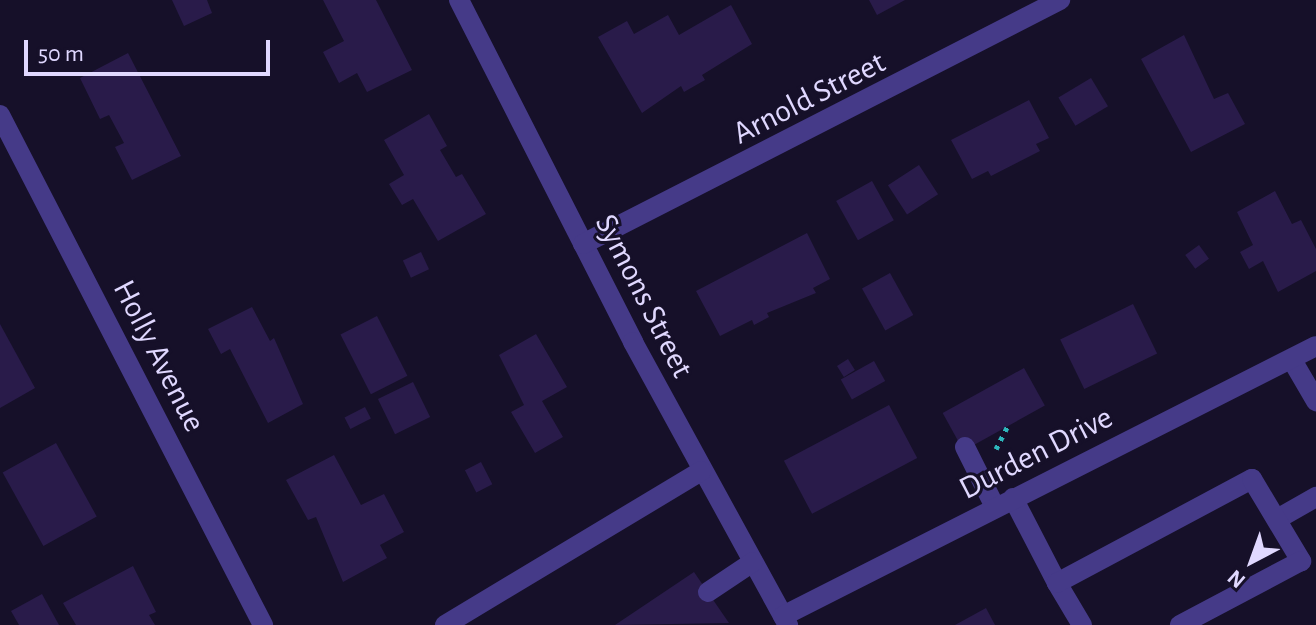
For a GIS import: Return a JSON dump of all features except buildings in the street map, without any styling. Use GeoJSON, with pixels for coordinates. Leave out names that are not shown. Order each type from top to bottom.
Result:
{"type":"FeatureCollection","features":[{"type":"Feature","properties":{"kind":"street","name":"Symons Street"},"geometry":{"type":"LineString","coordinates":[[459,0],[701,471],[785,622]]}},
{"type":"Feature","properties":{"kind":"street","name":"Arnold Street"},"geometry":{"type":"LineString","coordinates":[[583,244],[1060,0]]}},
{"type":"Feature","properties":{"kind":"street","name":"Holly Avenue"},"geometry":{"type":"LineString","coordinates":[[0,115],[263,625]]}},
{"type":"Feature","properties":{"kind":"street","name":"Durden Drive"},"geometry":{"type":"LineString","coordinates":[[785,622],[1004,503],[1316,346]]}},
{"type":"Feature","properties":{"kind":"street"},"geometry":{"type":"LineString","coordinates":[[1292,360],[1316,401]]}},
{"type":"Feature","properties":{"kind":"street"},"geometry":{"type":"LineString","coordinates":[[965,447],[1082,625]]}},
{"type":"Feature","properties":{"kind":"street"},"geometry":{"type":"LineString","coordinates":[[445,625],[701,471]]}},
{"type":"Feature","properties":{"kind":"street"},"geometry":{"type":"LineString","coordinates":[[1057,583],[1252,479],[1279,518],[1301,561],[1180,625]]}},
{"type":"Feature","properties":{"kind":"street"},"geometry":{"type":"LineString","coordinates":[[1279,518],[1316,497]]}},
{"type":"Feature","properties":{"kind":"street"},"geometry":{"type":"LineString","coordinates":[[708,592],[753,562]]}}]}
